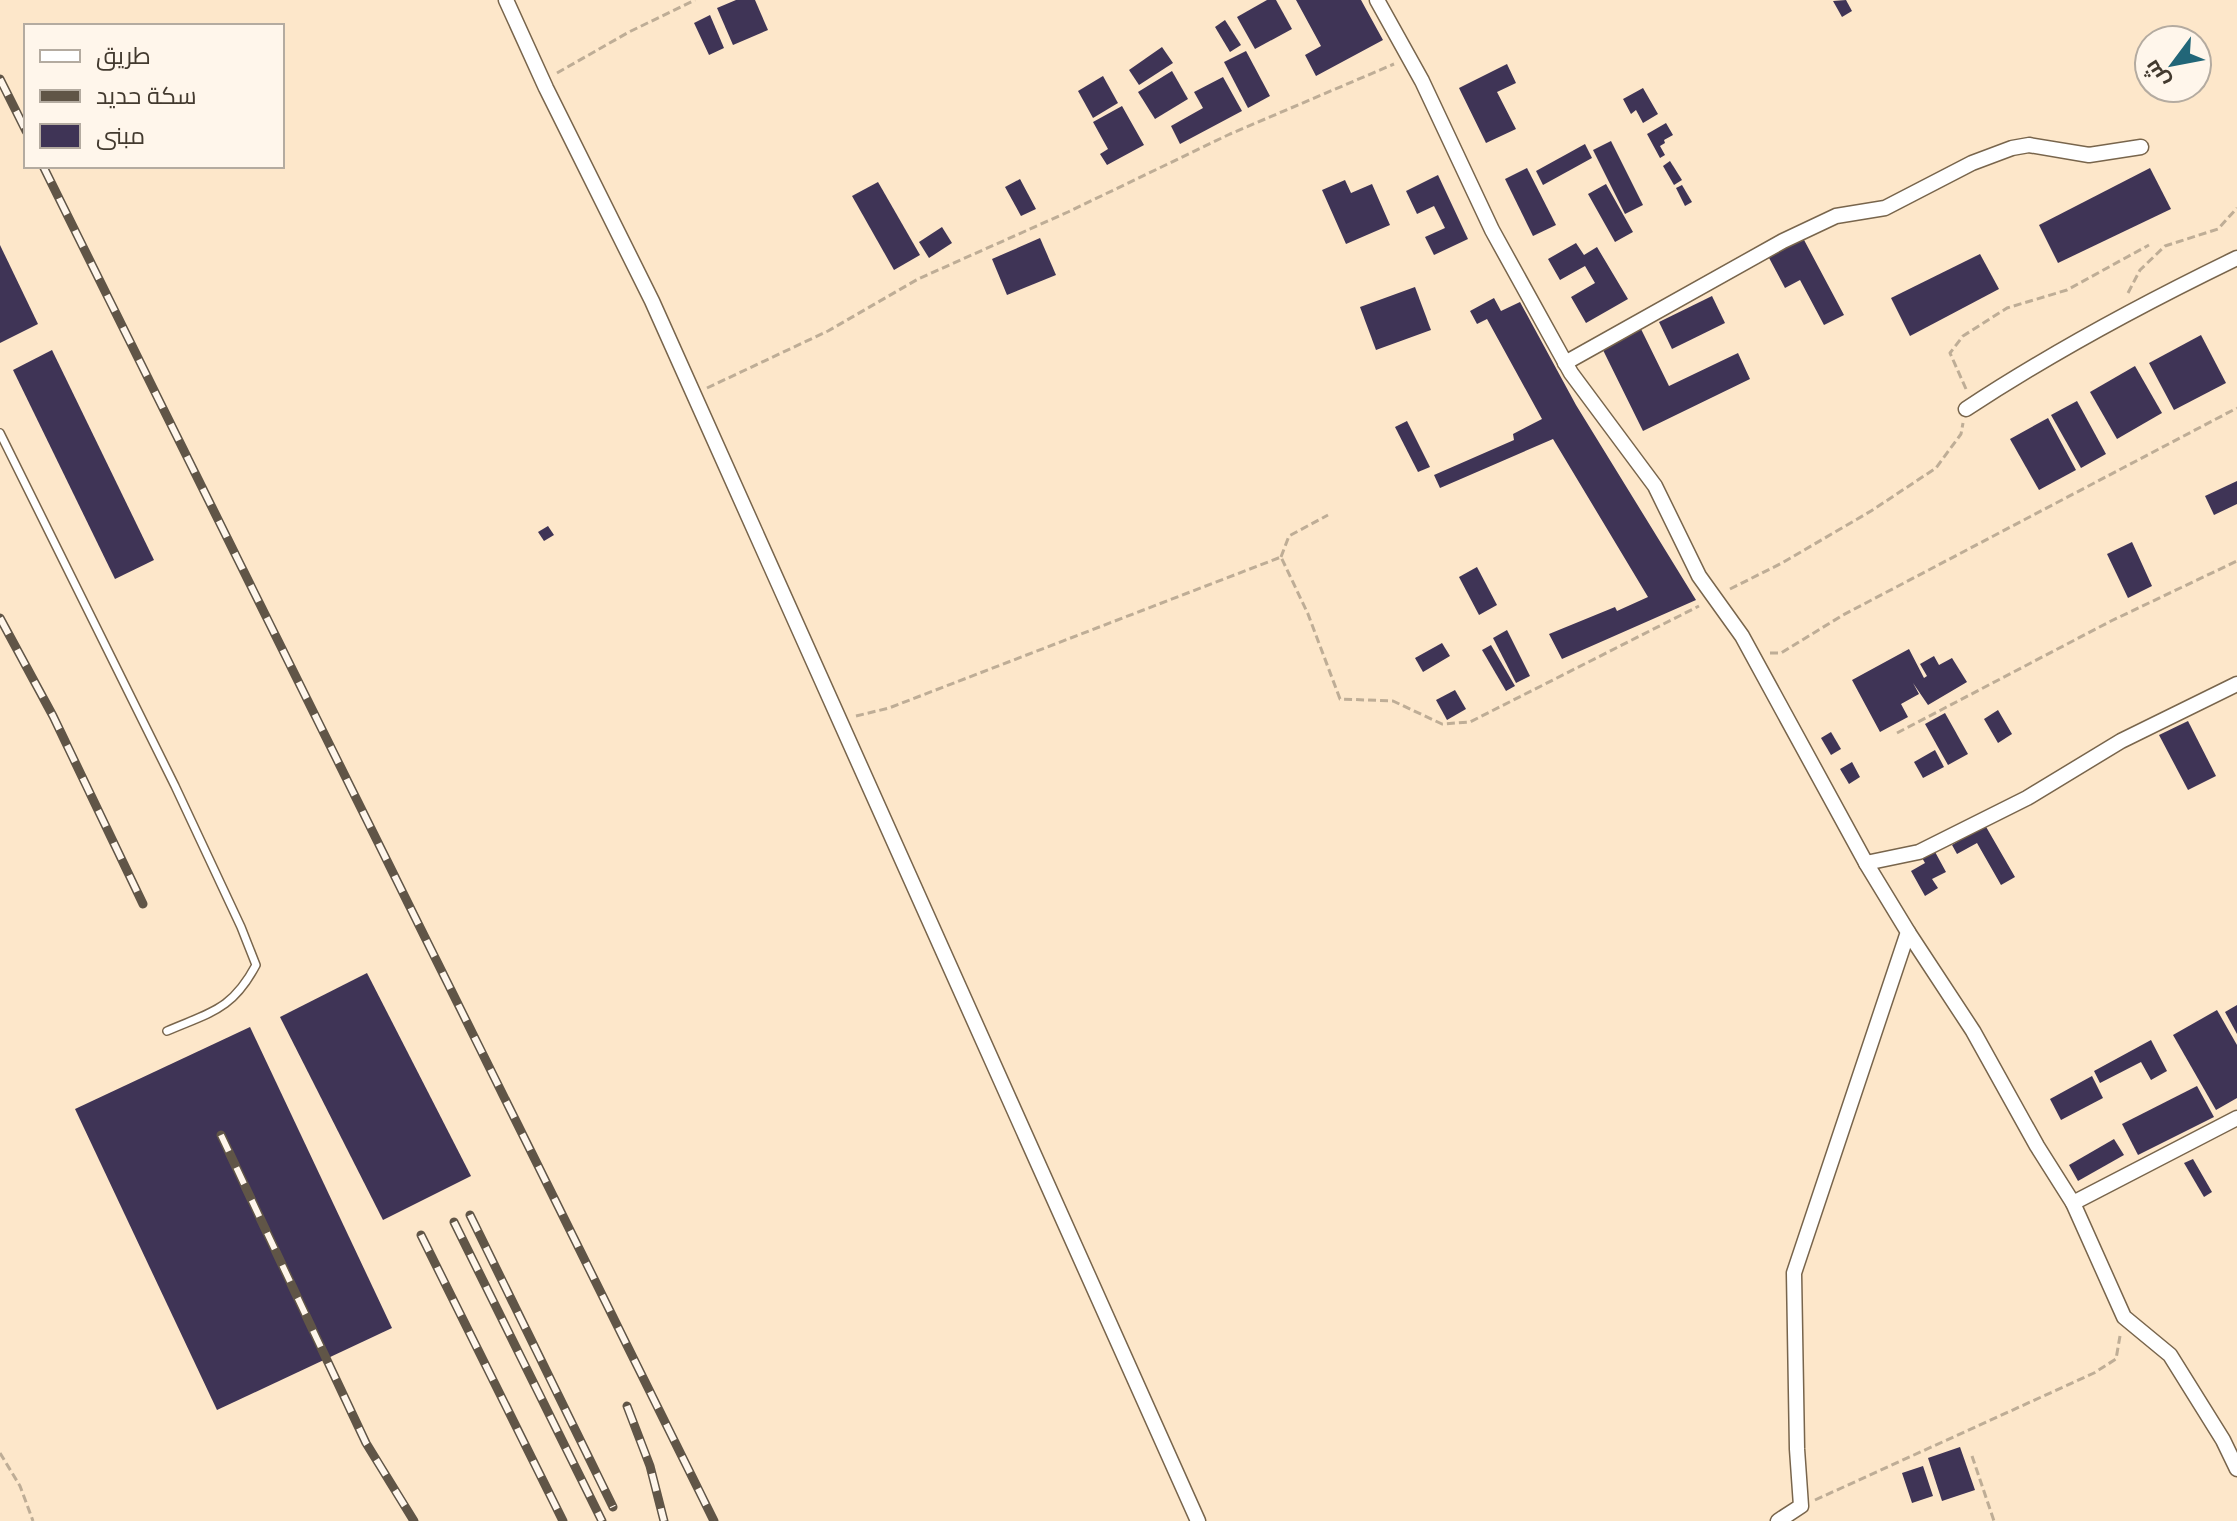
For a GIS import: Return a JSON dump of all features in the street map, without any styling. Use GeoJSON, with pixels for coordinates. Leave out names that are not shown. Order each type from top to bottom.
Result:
{"type":"FeatureCollection","features":[{"type":"Feature","properties":{"kind":"street"},"geometry":{"type":"LineString","coordinates":[[506,0],[542,81],[652,301],[1198,1521]]}},
{"type":"Feature","properties":{"kind":"street"},"geometry":{"type":"LineString","coordinates":[[1377,0],[1422,81],[1492,230],[1565,363],[1655,486],[1699,576],[1751,652],[1866,863],[1973,1031],[2037,1146],[2073,1203],[2124,1317],[2170,1355],[2223,1440],[2237,1469]]}},
{"type":"Feature","properties":{"kind":"street"},"geometry":{"type":"LineString","coordinates":[[1565,363],[1783,241],[1836,216],[1885,208],[1972,163],[2029,145],[2089,155],[2141,147]]}},
{"type":"Feature","properties":{"kind":"street"},"geometry":{"type":"LineString","coordinates":[[1966,409],[2035,363],[2115,318],[2237,258]]}},
{"type":"Feature","properties":{"kind":"street"},"geometry":{"type":"LineString","coordinates":[[1866,863],[1919,852],[2027,798],[2121,741],[2237,684]]}},
{"type":"Feature","properties":{"kind":"street"},"geometry":{"type":"LineString","coordinates":[[1778,1521],[1801,1506],[1794,1273],[1908,932]]}},
{"type":"Feature","properties":{"kind":"street"},"geometry":{"type":"LineString","coordinates":[[2073,1203],[2237,1118]]}},
{"type":"Feature","properties":{"kind":"lane"},"geometry":{"type":"LineString","coordinates":[[0,433],[175,786],[256,965],[243,990],[221,1007],[167,1031]]}},
{"type":"Feature","properties":{"kind":"path"},"geometry":{"type":"LineString","coordinates":[[542,81],[629,32],[695,0]]}},
{"type":"Feature","properties":{"kind":"path"},"geometry":{"type":"LineString","coordinates":[[694,394],[828,331],[918,279],[1068,212],[1230,134],[1409,58]]}},
{"type":"Feature","properties":{"kind":"path"},"geometry":{"type":"LineString","coordinates":[[2115,318],[2140,270],[2165,246],[2218,229],[2237,208]]}},
{"type":"Feature","properties":{"kind":"path"},"geometry":{"type":"LineString","coordinates":[[1328,515],[1289,536],[1281,557],[1308,614],[1340,699],[1393,701],[1442,724],[1470,722],[1782,563],[1871,511],[1936,468],[1961,434],[1969,395],[1950,353],[1963,336],[2007,308],[2067,290],[2149,245]]}},
{"type":"Feature","properties":{"kind":"path"},"geometry":{"type":"LineString","coordinates":[[1751,652],[1781,653],[1843,615],[2237,408]]}},
{"type":"Feature","properties":{"kind":"path"},"geometry":{"type":"LineString","coordinates":[[841,719],[889,708],[1281,557]]}},
{"type":"Feature","properties":{"kind":"path"},"geometry":{"type":"LineString","coordinates":[[1897,733],[2111,621],[2237,561]]}},
{"type":"Feature","properties":{"kind":"path"},"geometry":{"type":"LineString","coordinates":[[1801,1506],[2094,1373],[2116,1359],[2124,1317]]}},
{"type":"Feature","properties":{"kind":"path"},"geometry":{"type":"LineString","coordinates":[[0,1453],[20,1486],[33,1521]]}},
{"type":"Feature","properties":{"kind":"path"},"geometry":{"type":"LineString","coordinates":[[1972,1456],[1994,1521]]}},
{"type":"Feature","properties":{"kind":"building"},"geometry":{"type":"Polygon","coordinates":[[[736,0],[755,0],[768,30],[733,45],[717,8],[736,0]]]}},
{"type":"Feature","properties":{"kind":"building"},"geometry":{"type":"Polygon","coordinates":[[[1267,0],[1276,0],[1292,29],[1255,49],[1237,17],[1267,0]]]}},
{"type":"Feature","properties":{"kind":"building"},"geometry":{"type":"Polygon","coordinates":[[[1296,0],[1361,0],[1383,40],[1316,76],[1305,55],[1321,46],[1296,0]]]}},
{"type":"Feature","properties":{"kind":"building"},"geometry":{"type":"Polygon","coordinates":[[[1846,0],[1852,11],[1842,17],[1833,1],[1846,0]]]}},
{"type":"Feature","properties":{"kind":"building"},"geometry":{"type":"Polygon","coordinates":[[[710,15],[724,48],[709,55],[694,23],[710,15]]]}},
{"type":"Feature","properties":{"kind":"building"},"geometry":{"type":"Polygon","coordinates":[[[1225,20],[1241,45],[1230,52],[1215,27],[1225,20]]]}},
{"type":"Feature","properties":{"kind":"building"},"geometry":{"type":"Polygon","coordinates":[[[1162,47],[1173,63],[1139,85],[1129,70],[1162,47]]]}},
{"type":"Feature","properties":{"kind":"building"},"geometry":{"type":"Polygon","coordinates":[[[1246,51],[1270,96],[1248,108],[1224,62],[1246,51]]]}},
{"type":"Feature","properties":{"kind":"building"},"geometry":{"type":"Polygon","coordinates":[[[1507,64],[1516,83],[1497,92],[1516,129],[1486,143],[1459,88],[1507,64]]]}},
{"type":"Feature","properties":{"kind":"building"},"geometry":{"type":"Polygon","coordinates":[[[1172,71],[1188,99],[1155,119],[1138,92],[1172,71]]]}},
{"type":"Feature","properties":{"kind":"building"},"geometry":{"type":"Polygon","coordinates":[[[1103,76],[1118,103],[1093,118],[1078,91],[1103,76]]]}},
{"type":"Feature","properties":{"kind":"building"},"geometry":{"type":"Polygon","coordinates":[[[1223,77],[1242,111],[1180,144],[1171,126],[1203,108],[1194,92],[1223,77]]]}},
{"type":"Feature","properties":{"kind":"building"},"geometry":{"type":"Polygon","coordinates":[[[1643,88],[1658,114],[1643,123],[1636,110],[1631,114],[1623,99],[1643,88]]]}},
{"type":"Feature","properties":{"kind":"building"},"geometry":{"type":"Polygon","coordinates":[[[1122,106],[1144,145],[1107,165],[1100,154],[1108,149],[1093,122],[1122,106]]]}},
{"type":"Feature","properties":{"kind":"building"},"geometry":{"type":"Polygon","coordinates":[[[1666,123],[1673,135],[1660,146],[1665,155],[1660,158],[1647,134],[1666,123]]]}},
{"type":"Feature","properties":{"kind":"building"},"geometry":{"type":"Polygon","coordinates":[[[1611,141],[1643,205],[1625,214],[1593,150],[1611,141]]]}},
{"type":"Feature","properties":{"kind":"building"},"geometry":{"type":"Polygon","coordinates":[[[1585,144],[1592,158],[1543,185],[1536,171],[1585,144]]]}},
{"type":"Feature","properties":{"kind":"building"},"geometry":{"type":"Polygon","coordinates":[[[1670,161],[1682,180],[1674,185],[1663,166],[1670,161]]]}},
{"type":"Feature","properties":{"kind":"building"},"geometry":{"type":"Polygon","coordinates":[[[1527,168],[1556,225],[1533,236],[1505,179],[1527,168]]]}},
{"type":"Feature","properties":{"kind":"building"},"geometry":{"type":"Polygon","coordinates":[[[2150,168],[2171,209],[2058,263],[2039,225],[2150,168]]]}},
{"type":"Feature","properties":{"kind":"building"},"geometry":{"type":"Polygon","coordinates":[[[1438,175],[1468,239],[1434,255],[1425,237],[1445,228],[1434,206],[1417,214],[1406,191],[1438,175]]]}},
{"type":"Feature","properties":{"kind":"building"},"geometry":{"type":"Polygon","coordinates":[[[1020,179],[1036,209],[1021,216],[1005,187],[1020,179]]]}},
{"type":"Feature","properties":{"kind":"building"},"geometry":{"type":"Polygon","coordinates":[[[1345,180],[1351,193],[1372,184],[1390,225],[1346,244],[1322,190],[1345,180]]]}},
{"type":"Feature","properties":{"kind":"building"},"geometry":{"type":"Polygon","coordinates":[[[878,182],[920,255],[894,270],[852,196],[878,182]]]}},
{"type":"Feature","properties":{"kind":"building"},"geometry":{"type":"Polygon","coordinates":[[[1606,184],[1633,232],[1615,242],[1588,194],[1606,184]]]}},
{"type":"Feature","properties":{"kind":"building"},"geometry":{"type":"Polygon","coordinates":[[[1682,185],[1692,202],[1685,206],[1676,188],[1682,185]]]}},
{"type":"Feature","properties":{"kind":"building"},"geometry":{"type":"Polygon","coordinates":[[[942,227],[952,243],[929,258],[919,242],[942,227]]]}},
{"type":"Feature","properties":{"kind":"building"},"geometry":{"type":"Polygon","coordinates":[[[1040,238],[1056,275],[1007,295],[992,259],[1040,238]]]}},
{"type":"Feature","properties":{"kind":"building"},"geometry":{"type":"Polygon","coordinates":[[[1803,238],[1844,315],[1824,325],[1800,280],[1785,288],[1768,256],[1803,238]]]}},
{"type":"Feature","properties":{"kind":"building"},"geometry":{"type":"Polygon","coordinates":[[[1576,243],[1584,255],[1597,247],[1628,299],[1586,323],[1571,297],[1595,283],[1585,266],[1560,280],[1548,259],[1576,243]]]}},
{"type":"Feature","properties":{"kind":"building"},"geometry":{"type":"Polygon","coordinates":[[[0,245],[38,324],[0,343],[0,245]]]}},
{"type":"Feature","properties":{"kind":"building"},"geometry":{"type":"Polygon","coordinates":[[[1980,254],[1999,289],[1910,336],[1891,298],[1980,254]]]}},
{"type":"Feature","properties":{"kind":"building"},"geometry":{"type":"Polygon","coordinates":[[[1415,287],[1431,330],[1376,350],[1360,307],[1415,287]]]}},
{"type":"Feature","properties":{"kind":"building"},"geometry":{"type":"Polygon","coordinates":[[[1712,296],[1725,323],[1672,349],[1659,322],[1712,296]]]}},
{"type":"Feature","properties":{"kind":"building"},"geometry":{"type":"Polygon","coordinates":[[[1494,298],[1501,311],[1520,302],[1576,405],[1696,600],[1562,659],[1549,634],[1648,597],[1553,439],[1440,488],[1434,475],[1514,440],[1513,434],[1542,419],[1487,319],[1477,324],[1470,311],[1494,298]]]}},
{"type":"Feature","properties":{"kind":"building"},"geometry":{"type":"Polygon","coordinates":[[[1641,329],[1669,386],[1738,353],[1750,379],[1643,431],[1602,348],[1641,329]]]}},
{"type":"Feature","properties":{"kind":"building"},"geometry":{"type":"Polygon","coordinates":[[[2201,335],[2226,383],[2174,410],[2149,363],[2201,335]]]}},
{"type":"Feature","properties":{"kind":"building"},"geometry":{"type":"Polygon","coordinates":[[[52,350],[154,560],[115,579],[13,370],[52,350]]]}},
{"type":"Feature","properties":{"kind":"building"},"geometry":{"type":"Polygon","coordinates":[[[2135,366],[2162,413],[2117,439],[2090,392],[2135,366]]]}},
{"type":"Feature","properties":{"kind":"building"},"geometry":{"type":"Polygon","coordinates":[[[2077,401],[2106,454],[2081,468],[2051,415],[2077,401]]]}},
{"type":"Feature","properties":{"kind":"building"},"geometry":{"type":"Polygon","coordinates":[[[2048,418],[2076,470],[2039,490],[2010,439],[2048,418]]]}},
{"type":"Feature","properties":{"kind":"building"},"geometry":{"type":"Polygon","coordinates":[[[1407,421],[1430,467],[1418,472],[1395,427],[1407,421]]]}},
{"type":"Feature","properties":{"kind":"building"},"geometry":{"type":"Polygon","coordinates":[[[2237,481],[2237,504],[2214,515],[2205,496],[2237,481]]]}},
{"type":"Feature","properties":{"kind":"building"},"geometry":{"type":"Polygon","coordinates":[[[548,526],[554,535],[544,541],[538,532],[548,526]]]}},
{"type":"Feature","properties":{"kind":"building"},"geometry":{"type":"Polygon","coordinates":[[[2132,542],[2152,586],[2128,598],[2107,554],[2132,542]]]}},
{"type":"Feature","properties":{"kind":"building"},"geometry":{"type":"Polygon","coordinates":[[[1477,567],[1497,605],[1479,615],[1459,577],[1477,567]]]}},
{"type":"Feature","properties":{"kind":"building"},"geometry":{"type":"Polygon","coordinates":[[[1507,630],[1530,676],[1516,683],[1493,638],[1507,630]]]}},
{"type":"Feature","properties":{"kind":"building"},"geometry":{"type":"Polygon","coordinates":[[[1442,643],[1450,656],[1423,672],[1415,658],[1442,643]]]}},
{"type":"Feature","properties":{"kind":"building"},"geometry":{"type":"Polygon","coordinates":[[[1491,645],[1515,686],[1506,691],[1482,650],[1491,645]]]}},
{"type":"Feature","properties":{"kind":"building"},"geometry":{"type":"Polygon","coordinates":[[[1909,649],[1924,678],[1927,676],[1920,664],[1934,656],[1939,665],[1952,658],[1967,682],[1928,705],[1913,683],[1919,694],[1901,704],[1908,717],[1880,732],[1852,680],[1909,649]]]}},
{"type":"Feature","properties":{"kind":"building"},"geometry":{"type":"Polygon","coordinates":[[[1455,690],[1466,709],[1447,720],[1436,700],[1455,690]]]}},
{"type":"Feature","properties":{"kind":"building"},"geometry":{"type":"Polygon","coordinates":[[[1998,710],[2012,734],[1998,743],[1984,719],[1998,710]]]}},
{"type":"Feature","properties":{"kind":"building"},"geometry":{"type":"Polygon","coordinates":[[[1945,713],[1968,754],[1948,765],[1925,724],[1945,713]]]}},
{"type":"Feature","properties":{"kind":"building"},"geometry":{"type":"Polygon","coordinates":[[[2188,721],[2216,776],[2188,790],[2159,735],[2188,721]]]}},
{"type":"Feature","properties":{"kind":"building"},"geometry":{"type":"Polygon","coordinates":[[[1831,732],[1841,749],[1831,755],[1821,738],[1831,732]]]}},
{"type":"Feature","properties":{"kind":"building"},"geometry":{"type":"Polygon","coordinates":[[[1935,750],[1944,767],[1923,778],[1914,762],[1935,750]]]}},
{"type":"Feature","properties":{"kind":"building"},"geometry":{"type":"Polygon","coordinates":[[[1852,762],[1860,777],[1849,784],[1840,769],[1852,762]]]}},
{"type":"Feature","properties":{"kind":"building"},"geometry":{"type":"Polygon","coordinates":[[[1985,825],[2015,877],[2001,885],[1977,843],[1957,854],[1952,845],[1985,825]]]}},
{"type":"Feature","properties":{"kind":"building"},"geometry":{"type":"Polygon","coordinates":[[[1934,850],[1946,872],[1932,879],[1938,888],[1925,896],[1911,871],[1925,863],[1921,856],[1934,850]]]}},
{"type":"Feature","properties":{"kind":"building"},"geometry":{"type":"Polygon","coordinates":[[[367,973],[471,1176],[383,1220],[280,1017],[367,973]]]}},
{"type":"Feature","properties":{"kind":"building"},"geometry":{"type":"Polygon","coordinates":[[[2237,1005],[2237,1034],[2225,1012],[2237,1005]]]}},
{"type":"Feature","properties":{"kind":"building"},"geometry":{"type":"Polygon","coordinates":[[[2217,1010],[2237,1045],[2237,1098],[2216,1110],[2173,1035],[2217,1010]]]}},
{"type":"Feature","properties":{"kind":"building"},"geometry":{"type":"Polygon","coordinates":[[[250,1027],[392,1328],[217,1410],[75,1109],[250,1027]]]}},
{"type":"Feature","properties":{"kind":"building"},"geometry":{"type":"Polygon","coordinates":[[[2151,1040],[2167,1071],[2151,1080],[2141,1062],[2100,1083],[2094,1071],[2151,1040]]]}},
{"type":"Feature","properties":{"kind":"building"},"geometry":{"type":"Polygon","coordinates":[[[2092,1076],[2103,1098],[2061,1120],[2050,1099],[2092,1076]]]}},
{"type":"Feature","properties":{"kind":"building"},"geometry":{"type":"Polygon","coordinates":[[[2197,1086],[2214,1117],[2138,1155],[2122,1124],[2197,1086]]]}},
{"type":"Feature","properties":{"kind":"building"},"geometry":{"type":"Polygon","coordinates":[[[2114,1139],[2124,1155],[2078,1181],[2069,1165],[2114,1139]]]}},
{"type":"Feature","properties":{"kind":"building"},"geometry":{"type":"Polygon","coordinates":[[[2193,1159],[2212,1192],[2204,1197],[2184,1163],[2193,1159]]]}},
{"type":"Feature","properties":{"kind":"building"},"geometry":{"type":"Polygon","coordinates":[[[1960,1447],[1975,1490],[1942,1501],[1928,1458],[1960,1447]]]}},
{"type":"Feature","properties":{"kind":"building"},"geometry":{"type":"Polygon","coordinates":[[[1923,1466],[1933,1496],[1912,1503],[1902,1473],[1923,1466]]]}},
{"type":"Feature","properties":{"kind":"railway"},"geometry":{"type":"LineString","coordinates":[[0,79],[24,127]]}},
{"type":"Feature","properties":{"kind":"railway"},"geometry":{"type":"LineString","coordinates":[[44,168],[714,1521]]}},
{"type":"Feature","properties":{"kind":"railway"},"geometry":{"type":"LineString","coordinates":[[0,618],[53,716],[143,904]]}},
{"type":"Feature","properties":{"kind":"railway"},"geometry":{"type":"LineString","coordinates":[[221,1135],[366,1443],[414,1521]]}},
{"type":"Feature","properties":{"kind":"railway"},"geometry":{"type":"LineString","coordinates":[[470,1215],[613,1507]]}},
{"type":"Feature","properties":{"kind":"railway"},"geometry":{"type":"LineString","coordinates":[[454,1222],[602,1521]]}},
{"type":"Feature","properties":{"kind":"railway"},"geometry":{"type":"LineString","coordinates":[[421,1235],[563,1521]]}},
{"type":"Feature","properties":{"kind":"railway"},"geometry":{"type":"LineString","coordinates":[[627,1406],[650,1466],[664,1521]]}}]}
